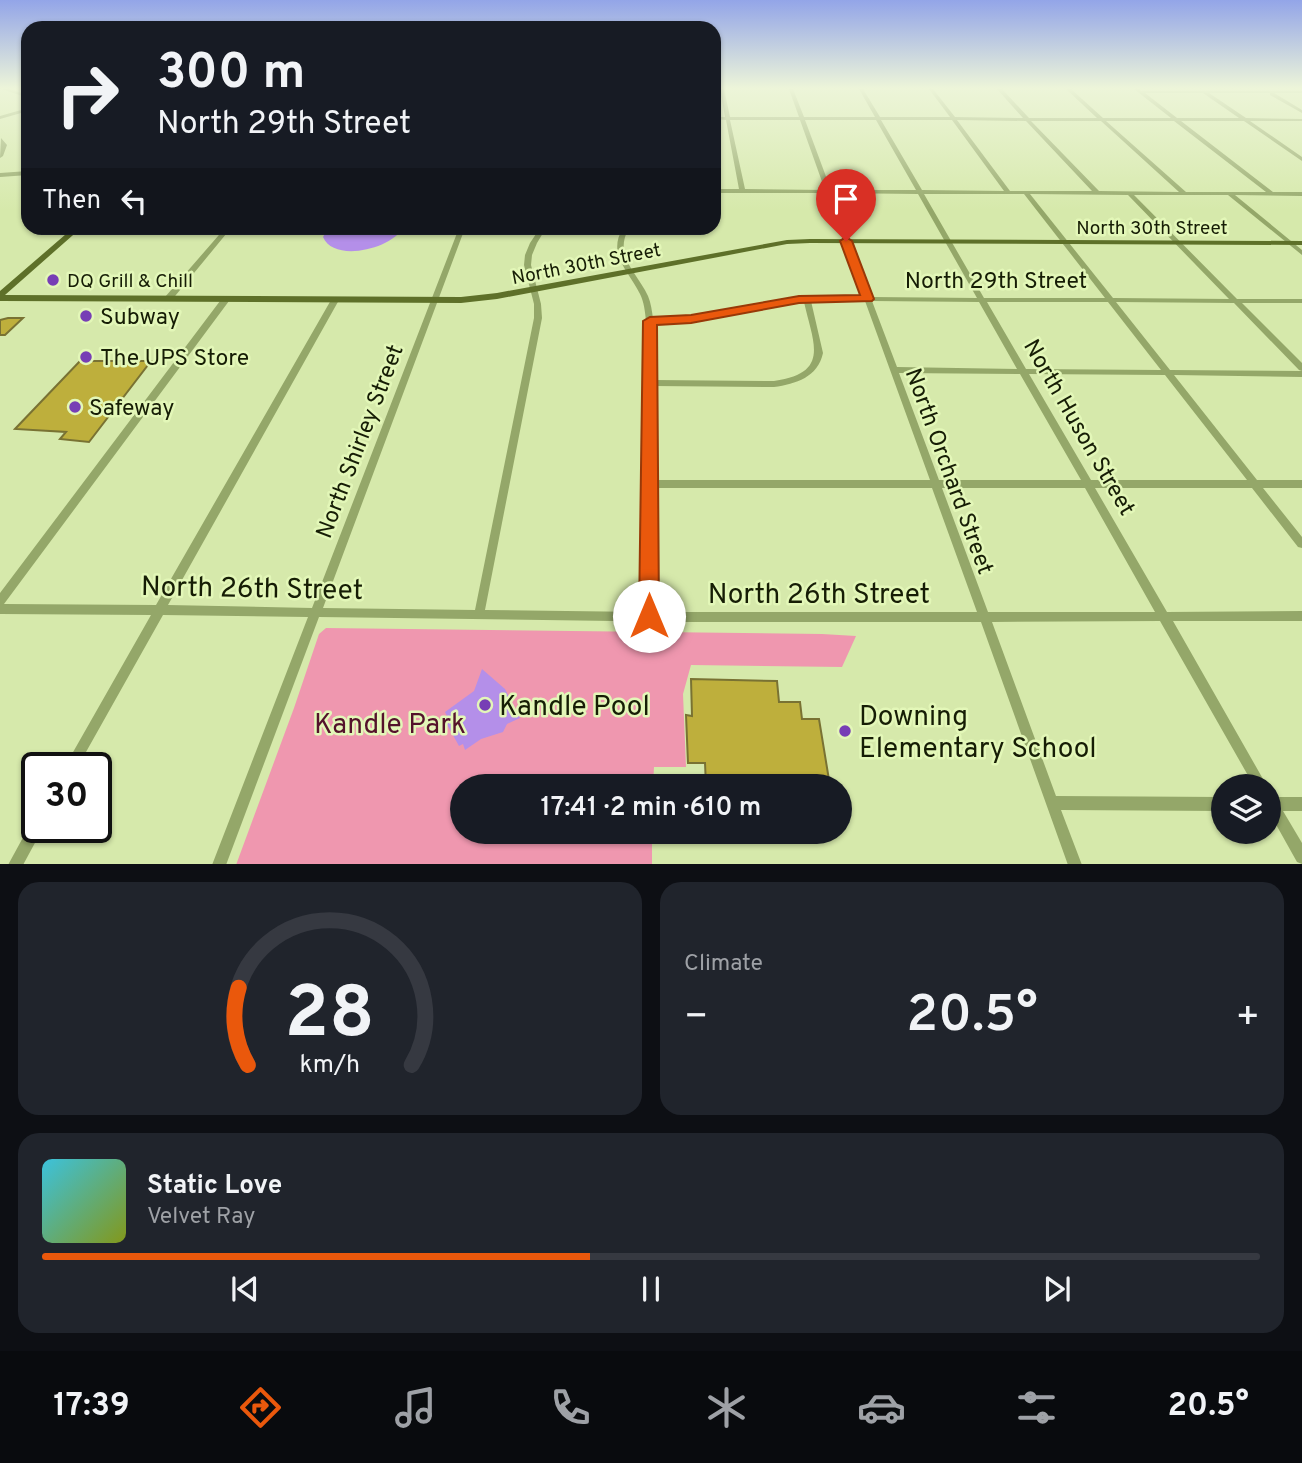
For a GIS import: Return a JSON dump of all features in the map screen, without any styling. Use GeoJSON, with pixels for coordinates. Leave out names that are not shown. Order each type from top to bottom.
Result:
{"type":"FeatureCollection","features":[{"type":"Feature","properties":{"kind":"main road"},"geometry":{"type":"LineString","coordinates":[[0,297],[69,235]]}},
{"type":"Feature","properties":{"kind":"main road","name":"North 30th Street"},"geometry":{"type":"LineString","coordinates":[[0,297],[434,301],[474,299],[787,242],[1302,243]]}},
{"type":"Feature","properties":{"kind":"street"},"geometry":{"type":"LineString","coordinates":[[730,129],[742,191]]}},
{"type":"Feature","properties":{"kind":"street","name":"North Orchard Street"},"geometry":{"type":"LineString","coordinates":[[806,129],[1075,864]]}},
{"type":"Feature","properties":{"kind":"street","name":"North Huson Street"},"geometry":{"type":"LineString","coordinates":[[884,129],[1254,774]]}},
{"type":"Feature","properties":{"kind":"street"},"geometry":{"type":"LineString","coordinates":[[962,129],[1009,193]]}},
{"type":"Feature","properties":{"kind":"street"},"geometry":{"type":"LineString","coordinates":[[1037,129],[1097,193]]}},
{"type":"Feature","properties":{"kind":"street"},"geometry":{"type":"LineString","coordinates":[[1113,129],[1185,194]]}},
{"type":"Feature","properties":{"kind":"street"},"geometry":{"type":"LineString","coordinates":[[1189,129],[1272,194]]}},
{"type":"Feature","properties":{"kind":"street"},"geometry":{"type":"LineString","coordinates":[[1260,129],[1300,155]]}},
{"type":"Feature","properties":{"kind":"street"},"geometry":{"type":"LineString","coordinates":[[0,139],[4,145],[0,156]]}},
{"type":"Feature","properties":{"kind":"street"},"geometry":{"type":"LineString","coordinates":[[0,175],[21,174]]}},
{"type":"Feature","properties":{"kind":"street"},"geometry":{"type":"LineString","coordinates":[[721,191],[1302,194]]}},
{"type":"Feature","properties":{"kind":"street"},"geometry":{"type":"LineString","coordinates":[[1026,193],[1302,544]]}},
{"type":"Feature","properties":{"kind":"street"},"geometry":{"type":"LineString","coordinates":[[1129,193],[1302,368]]}},
{"type":"Feature","properties":{"kind":"street"},"geometry":{"type":"LineString","coordinates":[[1230,194],[1302,253]]}},
{"type":"Feature","properties":{"kind":"street"},"geometry":{"type":"LineString","coordinates":[[168,299],[222,235]]}},
{"type":"Feature","properties":{"kind":"street","name":"North Shirley Street"},"geometry":{"type":"LineString","coordinates":[[219,864],[459,235]]}},
{"type":"Feature","properties":{"kind":"street"},"geometry":{"type":"LineString","coordinates":[[479,615],[538,318],[538,303],[527,269],[527,257],[538,235]]}},
{"type":"Feature","properties":{"kind":"street"},"geometry":{"type":"LineString","coordinates":[[622,235],[619,249],[646,299],[650,321],[649,616]]}},
{"type":"Feature","properties":{"kind":"street"},"geometry":{"type":"LineString","coordinates":[[0,601],[226,299]]}},
{"type":"Feature","properties":{"kind":"street"},"geometry":{"type":"LineString","coordinates":[[650,383],[774,384],[790,381],[807,373],[815,367],[819,353],[807,299]]}},
{"type":"Feature","properties":{"kind":"street","name":"North 29th Street"},"geometry":{"type":"LineString","coordinates":[[650,321],[691,319],[807,299],[1302,301]]}},
{"type":"Feature","properties":{"kind":"street"},"geometry":{"type":"LineString","coordinates":[[79,752],[335,300]]}},
{"type":"Feature","properties":{"kind":"street"},"geometry":{"type":"LineString","coordinates":[[893,370],[1302,374]]}},
{"type":"Feature","properties":{"kind":"street"},"geometry":{"type":"LineString","coordinates":[[649,484],[1302,484]]}},
{"type":"Feature","properties":{"kind":"street","name":"North 26th Street"},"geometry":{"type":"LineString","coordinates":[[0,609],[649,616],[1302,616]]}},
{"type":"Feature","properties":{"kind":"street"},"geometry":{"type":"LineString","coordinates":[[1052,803],[1211,804]]}},
{"type":"Feature","properties":{"kind":"street"},"geometry":{"type":"LineString","coordinates":[[1281,803],[1302,804]]}},
{"type":"Feature","properties":{"kind":"street"},"geometry":{"type":"LineString","coordinates":[[1281,821],[1302,857]]}},
{"type":"Feature","properties":{"kind":"street"},"geometry":{"type":"LineString","coordinates":[[15,864],[27,843]]}},
{"type":"Feature","properties":{"kind":"green space","name":"Kandle Park"},"geometry":{"type":"Polygon","coordinates":[[[326,628],[856,636],[842,667],[691,665],[683,694],[686,767],[654,767],[654,774],[450,774],[450,844],[652,844],[652,864],[236,864],[319,634],[326,628]]]}},
{"type":"Feature","properties":{"kind":"shaded area"},"geometry":{"type":"Polygon","coordinates":[[[397,235],[375,247],[350,251],[338,250],[329,245],[323,237],[397,235]]]}},
{"type":"Feature","properties":{"kind":"shaded area","name":"Kandle Pool"},"geometry":{"type":"Polygon","coordinates":[[[482,669],[505,689],[520,718],[507,724],[503,732],[481,739],[465,750],[463,744],[459,746],[444,719],[447,716],[445,712],[474,691],[482,669]]]}},
{"type":"Feature","properties":{"kind":"building"},"geometry":{"type":"Polygon","coordinates":[[[23,318],[5,335],[0,335],[0,320],[23,318]]]}},
{"type":"Feature","properties":{"kind":"building","name":"Safeway"},"geometry":{"type":"Polygon","coordinates":[[[80,361],[151,361],[89,442],[60,439],[66,432],[15,429],[80,361]]]}},
{"type":"Feature","properties":{"kind":"building","name":"Downing Elementary School"},"geometry":{"type":"Polygon","coordinates":[[[691,679],[777,681],[779,702],[800,702],[802,719],[819,719],[828,774],[705,774],[705,763],[688,763],[686,715],[692,716],[691,679]]]}},
{"type":"Feature","properties":{"kind":"place","name":"DQ Grill & Chill"},"geometry":{"type":"Point","coordinates":[53,280]}},
{"type":"Feature","properties":{"kind":"place","name":"Subway"},"geometry":{"type":"Point","coordinates":[86,316]}},
{"type":"Feature","properties":{"kind":"place","name":"The UPS Store"},"geometry":{"type":"Point","coordinates":[86,357]}},
{"type":"Feature","properties":{"kind":"place","name":"Safeway"},"geometry":{"type":"Point","coordinates":[75,407]}},
{"type":"Feature","properties":{"kind":"place","name":"Kandle Pool"},"geometry":{"type":"Point","coordinates":[485,705]}},
{"type":"Feature","properties":{"kind":"place","name":"Downing Elementary School"},"geometry":{"type":"Point","coordinates":[845,731]}},
{"type":"Feature","properties":{"kind":"route"},"geometry":{"type":"LineString","coordinates":[[649,616],[650,321],[691,319],[799,300],[867,299],[846,241]]}}]}
